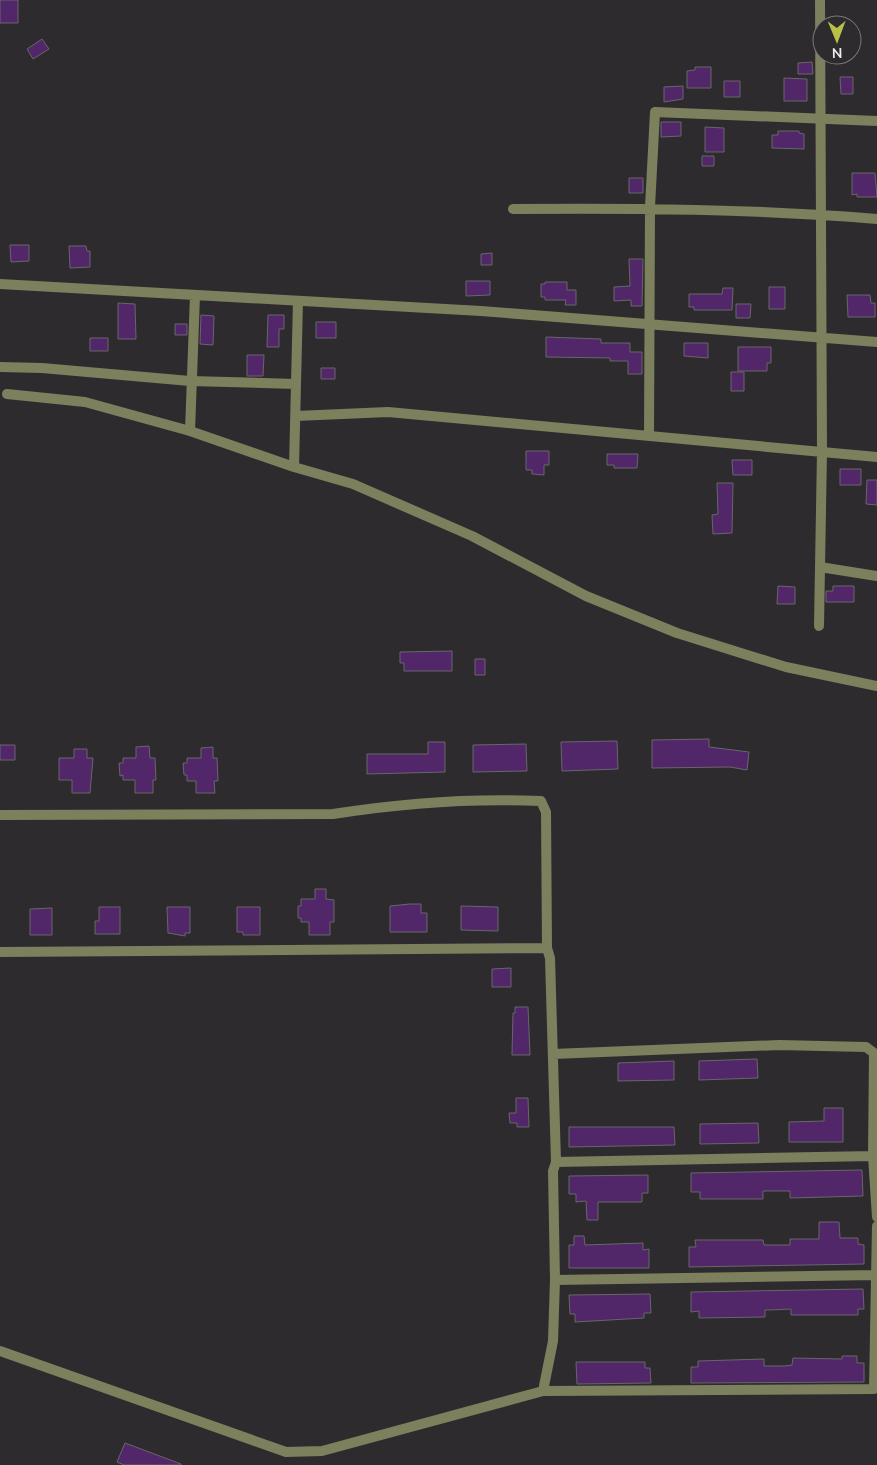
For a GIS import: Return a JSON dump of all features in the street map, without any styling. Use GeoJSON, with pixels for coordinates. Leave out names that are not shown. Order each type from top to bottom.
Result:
{"type":"FeatureCollection","features":[{"type":"Feature","properties":{"kind":"street"},"geometry":{"type":"LineString","coordinates":[[819,626],[822,451],[820,0]]}},
{"type":"Feature","properties":{"kind":"street"},"geometry":{"type":"LineString","coordinates":[[649,436],[648,326],[651,324],[650,207],[655,112],[877,121]]}},
{"type":"Feature","properties":{"kind":"street"},"geometry":{"type":"LineString","coordinates":[[513,209],[650,207],[822,214],[877,219]]}},
{"type":"Feature","properties":{"kind":"street"},"geometry":{"type":"LineString","coordinates":[[0,284],[480,311],[877,342]]}},
{"type":"Feature","properties":{"kind":"street"},"geometry":{"type":"LineString","coordinates":[[190,431],[190,380],[195,295]]}},
{"type":"Feature","properties":{"kind":"street"},"geometry":{"type":"LineString","coordinates":[[294,467],[298,300]]}},
{"type":"Feature","properties":{"kind":"street"},"geometry":{"type":"LineString","coordinates":[[0,366],[51,368],[190,380],[296,384]]}},
{"type":"Feature","properties":{"kind":"street"},"geometry":{"type":"LineString","coordinates":[[6,394],[86,402],[190,431],[362,488],[472,536],[586,596],[678,634],[786,667],[877,686]]}},
{"type":"Feature","properties":{"kind":"street"},"geometry":{"type":"LineString","coordinates":[[296,416],[388,412],[539,428],[877,457]]}},
{"type":"Feature","properties":{"kind":"street"},"geometry":{"type":"LineString","coordinates":[[820,567],[835,571],[877,576]]}},
{"type":"Feature","properties":{"kind":"street"},"geometry":{"type":"LineString","coordinates":[[0,815],[334,814],[375,808],[488,799],[541,801],[546,812],[547,948],[550,958],[556,1162],[553,1172],[555,1280],[552,1341],[543,1391]]}},
{"type":"Feature","properties":{"kind":"street"},"geometry":{"type":"LineString","coordinates":[[0,952],[547,948]]}},
{"type":"Feature","properties":{"kind":"street"},"geometry":{"type":"LineString","coordinates":[[553,1054],[779,1045],[866,1047],[874,1053],[873,1156],[877,1217]]}},
{"type":"Feature","properties":{"kind":"street"},"geometry":{"type":"LineString","coordinates":[[556,1162],[873,1156]]}},
{"type":"Feature","properties":{"kind":"street"},"geometry":{"type":"LineString","coordinates":[[0,1351],[286,1452],[322,1452],[543,1391],[874,1389],[877,1226]]}},
{"type":"Feature","properties":{"kind":"street"},"geometry":{"type":"LineString","coordinates":[[555,1280],[876,1274]]}},
{"type":"Feature","properties":{"kind":"building"},"geometry":{"type":"Polygon","coordinates":[[[0,0],[18,0],[18,23],[0,23],[0,0]]]}},
{"type":"Feature","properties":{"kind":"building"},"geometry":{"type":"Polygon","coordinates":[[[42,39],[49,49],[33,59],[27,49],[42,39]]]}},
{"type":"Feature","properties":{"kind":"building"},"geometry":{"type":"Polygon","coordinates":[[[812,62],[813,74],[798,74],[798,63],[812,62]]]}},
{"type":"Feature","properties":{"kind":"building"},"geometry":{"type":"Polygon","coordinates":[[[695,67],[711,67],[711,88],[687,88],[687,71],[695,70],[695,67]]]}},
{"type":"Feature","properties":{"kind":"building"},"geometry":{"type":"Polygon","coordinates":[[[840,77],[853,77],[853,94],[841,94],[840,77]]]}},
{"type":"Feature","properties":{"kind":"building"},"geometry":{"type":"Polygon","coordinates":[[[784,78],[807,79],[807,101],[784,101],[784,78]]]}},
{"type":"Feature","properties":{"kind":"building"},"geometry":{"type":"Polygon","coordinates":[[[724,81],[740,81],[740,97],[724,97],[724,81]]]}},
{"type":"Feature","properties":{"kind":"building"},"geometry":{"type":"Polygon","coordinates":[[[683,86],[683,99],[664,102],[664,87],[683,86]]]}},
{"type":"Feature","properties":{"kind":"building"},"geometry":{"type":"Polygon","coordinates":[[[661,122],[681,122],[681,136],[661,137],[661,122]]]}},
{"type":"Feature","properties":{"kind":"building"},"geometry":{"type":"Polygon","coordinates":[[[705,127],[724,128],[724,152],[705,152],[705,127]]]}},
{"type":"Feature","properties":{"kind":"building"},"geometry":{"type":"Polygon","coordinates":[[[778,131],[799,131],[799,133],[804,134],[804,149],[772,148],[772,135],[778,135],[778,131]]]}},
{"type":"Feature","properties":{"kind":"building"},"geometry":{"type":"Polygon","coordinates":[[[702,156],[714,156],[714,166],[702,166],[702,156]]]}},
{"type":"Feature","properties":{"kind":"building"},"geometry":{"type":"Polygon","coordinates":[[[852,173],[875,173],[877,197],[857,197],[857,194],[852,195],[852,173]]]}},
{"type":"Feature","properties":{"kind":"building"},"geometry":{"type":"Polygon","coordinates":[[[629,178],[643,178],[643,193],[629,193],[629,178]]]}},
{"type":"Feature","properties":{"kind":"building"},"geometry":{"type":"Polygon","coordinates":[[[10,245],[29,245],[29,261],[11,262],[10,245]]]}},
{"type":"Feature","properties":{"kind":"building"},"geometry":{"type":"Polygon","coordinates":[[[69,246],[86,246],[87,251],[90,251],[90,267],[70,268],[69,246]]]}},
{"type":"Feature","properties":{"kind":"building"},"geometry":{"type":"Polygon","coordinates":[[[492,253],[492,265],[481,265],[481,254],[492,253]]]}},
{"type":"Feature","properties":{"kind":"building"},"geometry":{"type":"Polygon","coordinates":[[[629,259],[643,259],[642,306],[631,306],[631,300],[614,301],[614,287],[630,286],[629,259]]]}},
{"type":"Feature","properties":{"kind":"building"},"geometry":{"type":"Polygon","coordinates":[[[466,281],[490,281],[490,295],[466,296],[466,281]]]}},
{"type":"Feature","properties":{"kind":"building"},"geometry":{"type":"Polygon","coordinates":[[[545,282],[567,282],[567,290],[576,290],[576,305],[565,305],[566,300],[545,300],[545,297],[541,297],[541,284],[545,284],[545,282]]]}},
{"type":"Feature","properties":{"kind":"building"},"geometry":{"type":"Polygon","coordinates":[[[769,287],[785,287],[785,309],[769,309],[769,287]]]}},
{"type":"Feature","properties":{"kind":"building"},"geometry":{"type":"Polygon","coordinates":[[[723,288],[733,288],[732,310],[694,310],[694,307],[689,307],[689,294],[722,294],[723,288]]]}},
{"type":"Feature","properties":{"kind":"building"},"geometry":{"type":"Polygon","coordinates":[[[847,295],[870,295],[871,303],[875,303],[875,317],[848,317],[847,295]]]}},
{"type":"Feature","properties":{"kind":"building"},"geometry":{"type":"Polygon","coordinates":[[[118,303],[135,304],[136,339],[118,339],[118,303]]]}},
{"type":"Feature","properties":{"kind":"building"},"geometry":{"type":"Polygon","coordinates":[[[736,304],[751,304],[750,318],[736,318],[736,304]]]}},
{"type":"Feature","properties":{"kind":"building"},"geometry":{"type":"Polygon","coordinates":[[[201,315],[214,316],[213,345],[200,344],[201,315]]]}},
{"type":"Feature","properties":{"kind":"building"},"geometry":{"type":"Polygon","coordinates":[[[268,315],[284,315],[284,329],[279,329],[279,347],[267,347],[268,315]]]}},
{"type":"Feature","properties":{"kind":"building"},"geometry":{"type":"Polygon","coordinates":[[[316,322],[336,322],[336,338],[316,338],[316,322]]]}},
{"type":"Feature","properties":{"kind":"building"},"geometry":{"type":"Polygon","coordinates":[[[175,324],[187,324],[187,335],[175,335],[175,324]]]}},
{"type":"Feature","properties":{"kind":"building"},"geometry":{"type":"Polygon","coordinates":[[[546,337],[601,339],[601,343],[630,343],[630,352],[642,352],[642,374],[628,374],[628,361],[610,361],[610,358],[546,357],[546,337]]]}},
{"type":"Feature","properties":{"kind":"building"},"geometry":{"type":"Polygon","coordinates":[[[90,338],[108,338],[108,351],[90,351],[90,338]]]}},
{"type":"Feature","properties":{"kind":"building"},"geometry":{"type":"Polygon","coordinates":[[[684,343],[708,343],[708,358],[684,356],[684,343]]]}},
{"type":"Feature","properties":{"kind":"building"},"geometry":{"type":"Polygon","coordinates":[[[738,347],[771,347],[771,363],[767,363],[767,371],[738,371],[738,347]]]}},
{"type":"Feature","properties":{"kind":"building"},"geometry":{"type":"Polygon","coordinates":[[[247,355],[264,355],[263,376],[247,376],[247,355]]]}},
{"type":"Feature","properties":{"kind":"building"},"geometry":{"type":"Polygon","coordinates":[[[321,368],[335,368],[335,379],[321,379],[321,368]]]}},
{"type":"Feature","properties":{"kind":"building"},"geometry":{"type":"Polygon","coordinates":[[[731,372],[744,372],[744,391],[731,391],[731,372]]]}},
{"type":"Feature","properties":{"kind":"building"},"geometry":{"type":"Polygon","coordinates":[[[526,451],[549,451],[549,465],[544,465],[544,475],[532,474],[532,470],[526,470],[526,451]]]}},
{"type":"Feature","properties":{"kind":"building"},"geometry":{"type":"Polygon","coordinates":[[[607,454],[638,454],[637,468],[614,468],[614,465],[607,465],[607,454]]]}},
{"type":"Feature","properties":{"kind":"building"},"geometry":{"type":"Polygon","coordinates":[[[732,460],[752,460],[752,475],[733,475],[732,460]]]}},
{"type":"Feature","properties":{"kind":"building"},"geometry":{"type":"Polygon","coordinates":[[[840,469],[861,469],[861,485],[840,485],[840,469]]]}},
{"type":"Feature","properties":{"kind":"building"},"geometry":{"type":"Polygon","coordinates":[[[867,480],[877,480],[877,505],[866,504],[867,480]]]}},
{"type":"Feature","properties":{"kind":"building"},"geometry":{"type":"Polygon","coordinates":[[[717,483],[733,483],[732,533],[713,534],[712,515],[718,514],[717,483]]]}},
{"type":"Feature","properties":{"kind":"building"},"geometry":{"type":"Polygon","coordinates":[[[778,586],[795,587],[795,604],[777,604],[778,586]]]}},
{"type":"Feature","properties":{"kind":"building"},"geometry":{"type":"Polygon","coordinates":[[[833,586],[854,586],[854,602],[826,602],[826,591],[833,591],[833,586]]]}},
{"type":"Feature","properties":{"kind":"building"},"geometry":{"type":"Polygon","coordinates":[[[452,651],[452,671],[404,671],[404,663],[400,663],[400,652],[452,651]]]}},
{"type":"Feature","properties":{"kind":"building"},"geometry":{"type":"Polygon","coordinates":[[[475,659],[485,659],[485,675],[475,675],[475,659]]]}},
{"type":"Feature","properties":{"kind":"building"},"geometry":{"type":"Polygon","coordinates":[[[709,739],[709,747],[749,752],[747,770],[730,767],[652,768],[652,740],[709,739]]]}},
{"type":"Feature","properties":{"kind":"building"},"geometry":{"type":"Polygon","coordinates":[[[617,741],[618,769],[562,771],[561,742],[617,741]]]}},
{"type":"Feature","properties":{"kind":"building"},"geometry":{"type":"Polygon","coordinates":[[[428,742],[445,742],[445,772],[367,774],[367,754],[428,754],[428,742]]]}},
{"type":"Feature","properties":{"kind":"building"},"geometry":{"type":"Polygon","coordinates":[[[526,744],[527,771],[473,772],[473,745],[526,744]]]}},
{"type":"Feature","properties":{"kind":"building"},"geometry":{"type":"Polygon","coordinates":[[[0,745],[15,745],[15,760],[0,760],[0,745]]]}},
{"type":"Feature","properties":{"kind":"building"},"geometry":{"type":"Polygon","coordinates":[[[149,746],[150,758],[155,758],[156,780],[153,780],[153,793],[135,793],[135,780],[123,780],[123,775],[120,776],[119,763],[123,763],[123,758],[136,758],[136,747],[149,746]]]}},
{"type":"Feature","properties":{"kind":"building"},"geometry":{"type":"Polygon","coordinates":[[[213,747],[213,758],[217,758],[218,781],[214,781],[215,793],[196,793],[196,781],[187,781],[187,775],[184,775],[183,763],[187,763],[187,758],[201,758],[201,748],[213,747]]]}},
{"type":"Feature","properties":{"kind":"building"},"geometry":{"type":"Polygon","coordinates":[[[74,749],[87,749],[87,758],[93,758],[90,793],[72,793],[72,780],[59,780],[59,758],[74,758],[74,749]]]}},
{"type":"Feature","properties":{"kind":"building"},"geometry":{"type":"Polygon","coordinates":[[[315,889],[326,889],[326,899],[334,900],[334,922],[330,922],[330,935],[309,935],[309,922],[301,922],[301,918],[298,918],[298,906],[301,906],[301,899],[315,899],[315,889]]]}},
{"type":"Feature","properties":{"kind":"building"},"geometry":{"type":"Polygon","coordinates":[[[421,904],[421,913],[427,913],[427,932],[390,932],[390,906],[421,904]]]}},
{"type":"Feature","properties":{"kind":"building"},"geometry":{"type":"Polygon","coordinates":[[[461,906],[498,907],[498,931],[461,930],[461,906]]]}},
{"type":"Feature","properties":{"kind":"building"},"geometry":{"type":"Polygon","coordinates":[[[99,907],[120,907],[120,934],[95,934],[95,921],[99,921],[99,907]]]}},
{"type":"Feature","properties":{"kind":"building"},"geometry":{"type":"Polygon","coordinates":[[[167,907],[190,907],[190,933],[185,933],[185,936],[168,933],[167,907]]]}},
{"type":"Feature","properties":{"kind":"building"},"geometry":{"type":"Polygon","coordinates":[[[237,907],[260,907],[260,935],[243,935],[243,932],[237,932],[237,907]]]}},
{"type":"Feature","properties":{"kind":"building"},"geometry":{"type":"Polygon","coordinates":[[[52,908],[52,935],[30,935],[30,909],[52,908]]]}},
{"type":"Feature","properties":{"kind":"building"},"geometry":{"type":"Polygon","coordinates":[[[511,968],[511,987],[492,987],[492,969],[511,968]]]}},
{"type":"Feature","properties":{"kind":"building"},"geometry":{"type":"Polygon","coordinates":[[[515,1007],[528,1007],[530,1055],[512,1055],[513,1013],[515,1013],[515,1007]]]}},
{"type":"Feature","properties":{"kind":"building"},"geometry":{"type":"Polygon","coordinates":[[[757,1059],[758,1078],[699,1080],[699,1061],[757,1059]]]}},
{"type":"Feature","properties":{"kind":"building"},"geometry":{"type":"Polygon","coordinates":[[[674,1061],[674,1080],[618,1081],[618,1063],[674,1061]]]}},
{"type":"Feature","properties":{"kind":"building"},"geometry":{"type":"Polygon","coordinates":[[[516,1098],[528,1098],[529,1127],[517,1127],[517,1123],[510,1123],[509,1113],[516,1113],[516,1098]]]}},
{"type":"Feature","properties":{"kind":"building"},"geometry":{"type":"Polygon","coordinates":[[[824,1108],[843,1108],[843,1142],[789,1142],[789,1122],[824,1121],[824,1108]]]}},
{"type":"Feature","properties":{"kind":"building"},"geometry":{"type":"Polygon","coordinates":[[[758,1123],[759,1143],[700,1144],[700,1124],[758,1123]]]}},
{"type":"Feature","properties":{"kind":"building"},"geometry":{"type":"Polygon","coordinates":[[[569,1127],[674,1127],[675,1145],[569,1147],[569,1127]]]}},
{"type":"Feature","properties":{"kind":"building"},"geometry":{"type":"Polygon","coordinates":[[[862,1170],[863,1196],[790,1198],[790,1191],[763,1191],[763,1199],[700,1199],[700,1192],[691,1192],[691,1173],[862,1170]]]}},
{"type":"Feature","properties":{"kind":"building"},"geometry":{"type":"Polygon","coordinates":[[[648,1175],[648,1193],[642,1193],[642,1202],[598,1202],[598,1220],[587,1220],[586,1201],[576,1202],[576,1194],[569,1194],[569,1176],[648,1175]]]}},
{"type":"Feature","properties":{"kind":"building"},"geometry":{"type":"Polygon","coordinates":[[[819,1222],[839,1222],[840,1238],[858,1238],[858,1244],[864,1245],[864,1264],[689,1267],[689,1247],[696,1247],[695,1240],[763,1240],[764,1245],[790,1245],[790,1239],[819,1239],[819,1222]]]}},
{"type":"Feature","properties":{"kind":"building"},"geometry":{"type":"Polygon","coordinates":[[[574,1236],[584,1236],[585,1245],[643,1243],[643,1250],[649,1249],[649,1268],[569,1268],[569,1245],[574,1245],[574,1236]]]}},
{"type":"Feature","properties":{"kind":"building"},"geometry":{"type":"Polygon","coordinates":[[[863,1289],[864,1309],[858,1309],[858,1315],[791,1315],[791,1309],[765,1310],[765,1317],[699,1318],[699,1311],[691,1312],[691,1292],[863,1289]]]}},
{"type":"Feature","properties":{"kind":"building"},"geometry":{"type":"Polygon","coordinates":[[[650,1294],[651,1313],[644,1313],[644,1318],[575,1322],[575,1314],[570,1314],[569,1295],[650,1294]]]}},
{"type":"Feature","properties":{"kind":"building"},"geometry":{"type":"Polygon","coordinates":[[[842,1356],[857,1356],[857,1363],[864,1363],[864,1382],[691,1383],[691,1367],[698,1367],[698,1361],[764,1359],[764,1366],[784,1366],[792,1365],[793,1358],[842,1359],[842,1356]]]}},
{"type":"Feature","properties":{"kind":"building"},"geometry":{"type":"Polygon","coordinates":[[[576,1362],[645,1362],[645,1368],[650,1368],[651,1383],[577,1384],[576,1362]]]}},
{"type":"Feature","properties":{"kind":"building"},"geometry":{"type":"Polygon","coordinates":[[[125,1443],[181,1465],[124,1465],[117,1462],[125,1443]]]}}]}
